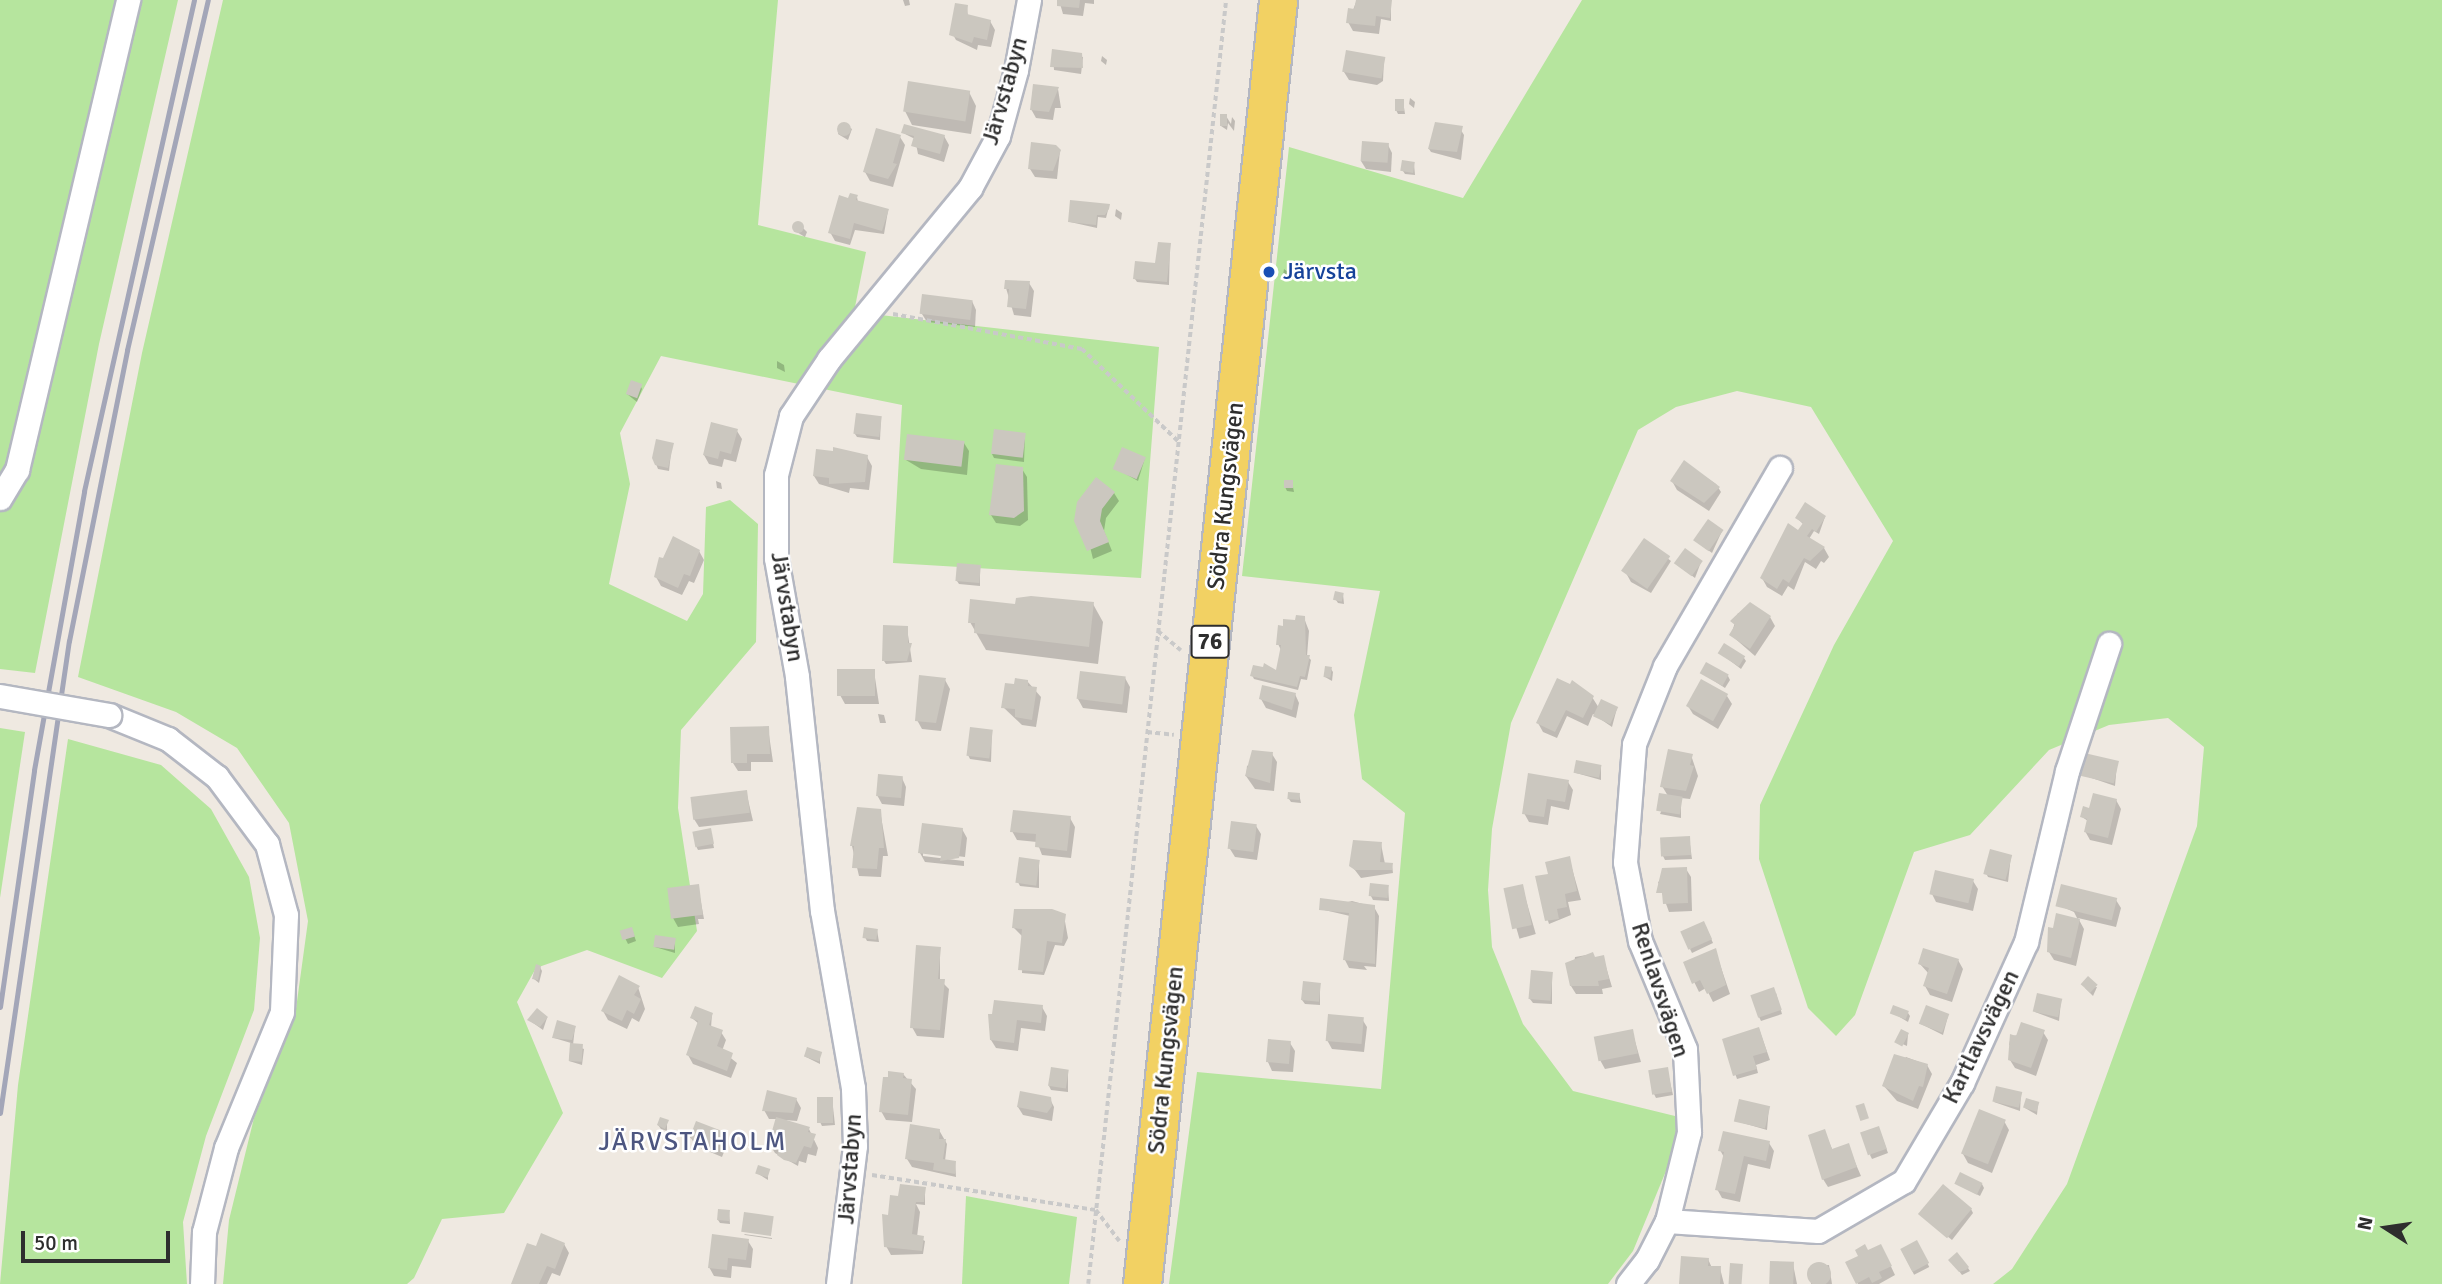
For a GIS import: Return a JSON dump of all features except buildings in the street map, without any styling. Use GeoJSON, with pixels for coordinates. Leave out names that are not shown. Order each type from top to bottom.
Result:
{"type":"FeatureCollection","features":[{"type":"Feature","properties":{"kind":"main road","name":"Södra Kungsvägen"},"geometry":{"type":"LineString","coordinates":[[1142,1284],[1279,0]]}},
{"type":"Feature","properties":{"kind":"street"},"geometry":{"type":"LineString","coordinates":[[0,498],[17,470],[128,0]]}},
{"type":"Feature","properties":{"kind":"street","name":"Järvstabyn"},"geometry":{"type":"LineString","coordinates":[[838,1284],[853,1172],[853,1088],[822,911],[797,676],[776,558],[776,475],[791,416],[829,359],[873,310],[970,188],[998,136],[1016,70],[1028,0]]}},
{"type":"Feature","properties":{"kind":"street","name":"Renlavsvägen"},"geometry":{"type":"LineString","coordinates":[[1628,1284],[1647,1260],[1667,1220],[1689,1132],[1685,1049],[1640,941],[1625,862],[1634,744],[1665,666],[1780,468]]}},
{"type":"Feature","properties":{"kind":"street","name":"Kartlavsvägen"},"geometry":{"type":"LineString","coordinates":[[1667,1220],[1818,1231],[1904,1181],[1962,1083],[2025,942],[2067,771],[2109,644]]}},
{"type":"Feature","properties":{"kind":"street"},"geometry":{"type":"LineString","coordinates":[[0,696],[109,715],[168,739],[217,777],[267,844],[286,915],[282,1012],[226,1148],[204,1232],[202,1284]]}},
{"type":"Feature","properties":{"kind":"path"},"geometry":{"type":"LineString","coordinates":[[1088,1284],[1226,0]]}},
{"type":"Feature","properties":{"kind":"path"},"geometry":{"type":"LineString","coordinates":[[873,310],[1082,349],[1178,442]]}},
{"type":"Feature","properties":{"kind":"path"},"geometry":{"type":"LineString","coordinates":[[853,1172],[1096,1210]]}},
{"type":"Feature","properties":{"kind":"green space"},"geometry":{"type":"Polygon","coordinates":[[[0,0],[178,0],[99,344],[35,673],[0,669],[0,0]]]}},
{"type":"Feature","properties":{"kind":"green space"},"geometry":{"type":"Polygon","coordinates":[[[223,0],[778,0],[758,225],[866,252],[854,312],[1159,347],[1141,578],[893,563],[902,405],[661,356],[620,433],[630,484],[609,584],[687,621],[703,594],[706,507],[730,500],[758,524],[756,642],[681,730],[678,808],[697,931],[662,978],[587,950],[536,968],[517,1002],[563,1113],[504,1213],[442,1219],[414,1278],[407,1284],[223,1284],[229,1220],[254,1118],[295,1016],[308,921],[289,823],[237,748],[176,712],[78,677],[142,353],[223,0]]]}},
{"type":"Feature","properties":{"kind":"green space"},"geometry":{"type":"Polygon","coordinates":[[[1582,0],[2442,0],[2442,1284],[1993,1284],[2012,1269],[2067,1184],[2197,826],[2204,747],[2168,718],[2109,725],[2049,750],[1970,835],[1914,852],[1855,1015],[1836,1036],[1808,1008],[1759,859],[1760,805],[1834,645],[1893,541],[1811,407],[1737,391],[1676,407],[1638,430],[1511,723],[1492,829],[1488,890],[1492,947],[1523,1024],[1573,1091],[1679,1117],[1673,1154],[1633,1251],[1608,1284],[1169,1284],[1197,1072],[1381,1089],[1405,813],[1362,779],[1354,715],[1380,591],[1242,576],[1289,147],[1463,198],[1582,0]]]}},
{"type":"Feature","properties":{"kind":"green space"},"geometry":{"type":"Polygon","coordinates":[[[0,728],[25,732],[0,898],[0,728]]]}},
{"type":"Feature","properties":{"kind":"green space"},"geometry":{"type":"Polygon","coordinates":[[[68,739],[161,765],[211,809],[249,877],[260,938],[254,1010],[206,1136],[183,1222],[187,1284],[0,1284],[18,1085],[68,739]]]}},
{"type":"Feature","properties":{"kind":"green space"},"geometry":{"type":"Polygon","coordinates":[[[966,1196],[1077,1217],[1069,1284],[962,1284],[966,1196]]]}},
{"type":"Feature","properties":{"kind":"railway"},"geometry":{"type":"LineString","coordinates":[[0,1007],[34,770],[84,491],[194,0]]}},
{"type":"Feature","properties":{"kind":"railway"},"geometry":{"type":"LineString","coordinates":[[0,1113],[69,641],[127,350],[208,0]]}},
{"type":"Feature","properties":{"kind":"place","name":"Järvsta"},"geometry":{"type":"Point","coordinates":[1269,272]}},
{"type":"Feature","properties":{"kind":"district","name":"JÄRVSTAHOLM"},"geometry":{"type":"Point","coordinates":[693,1143]}}]}
